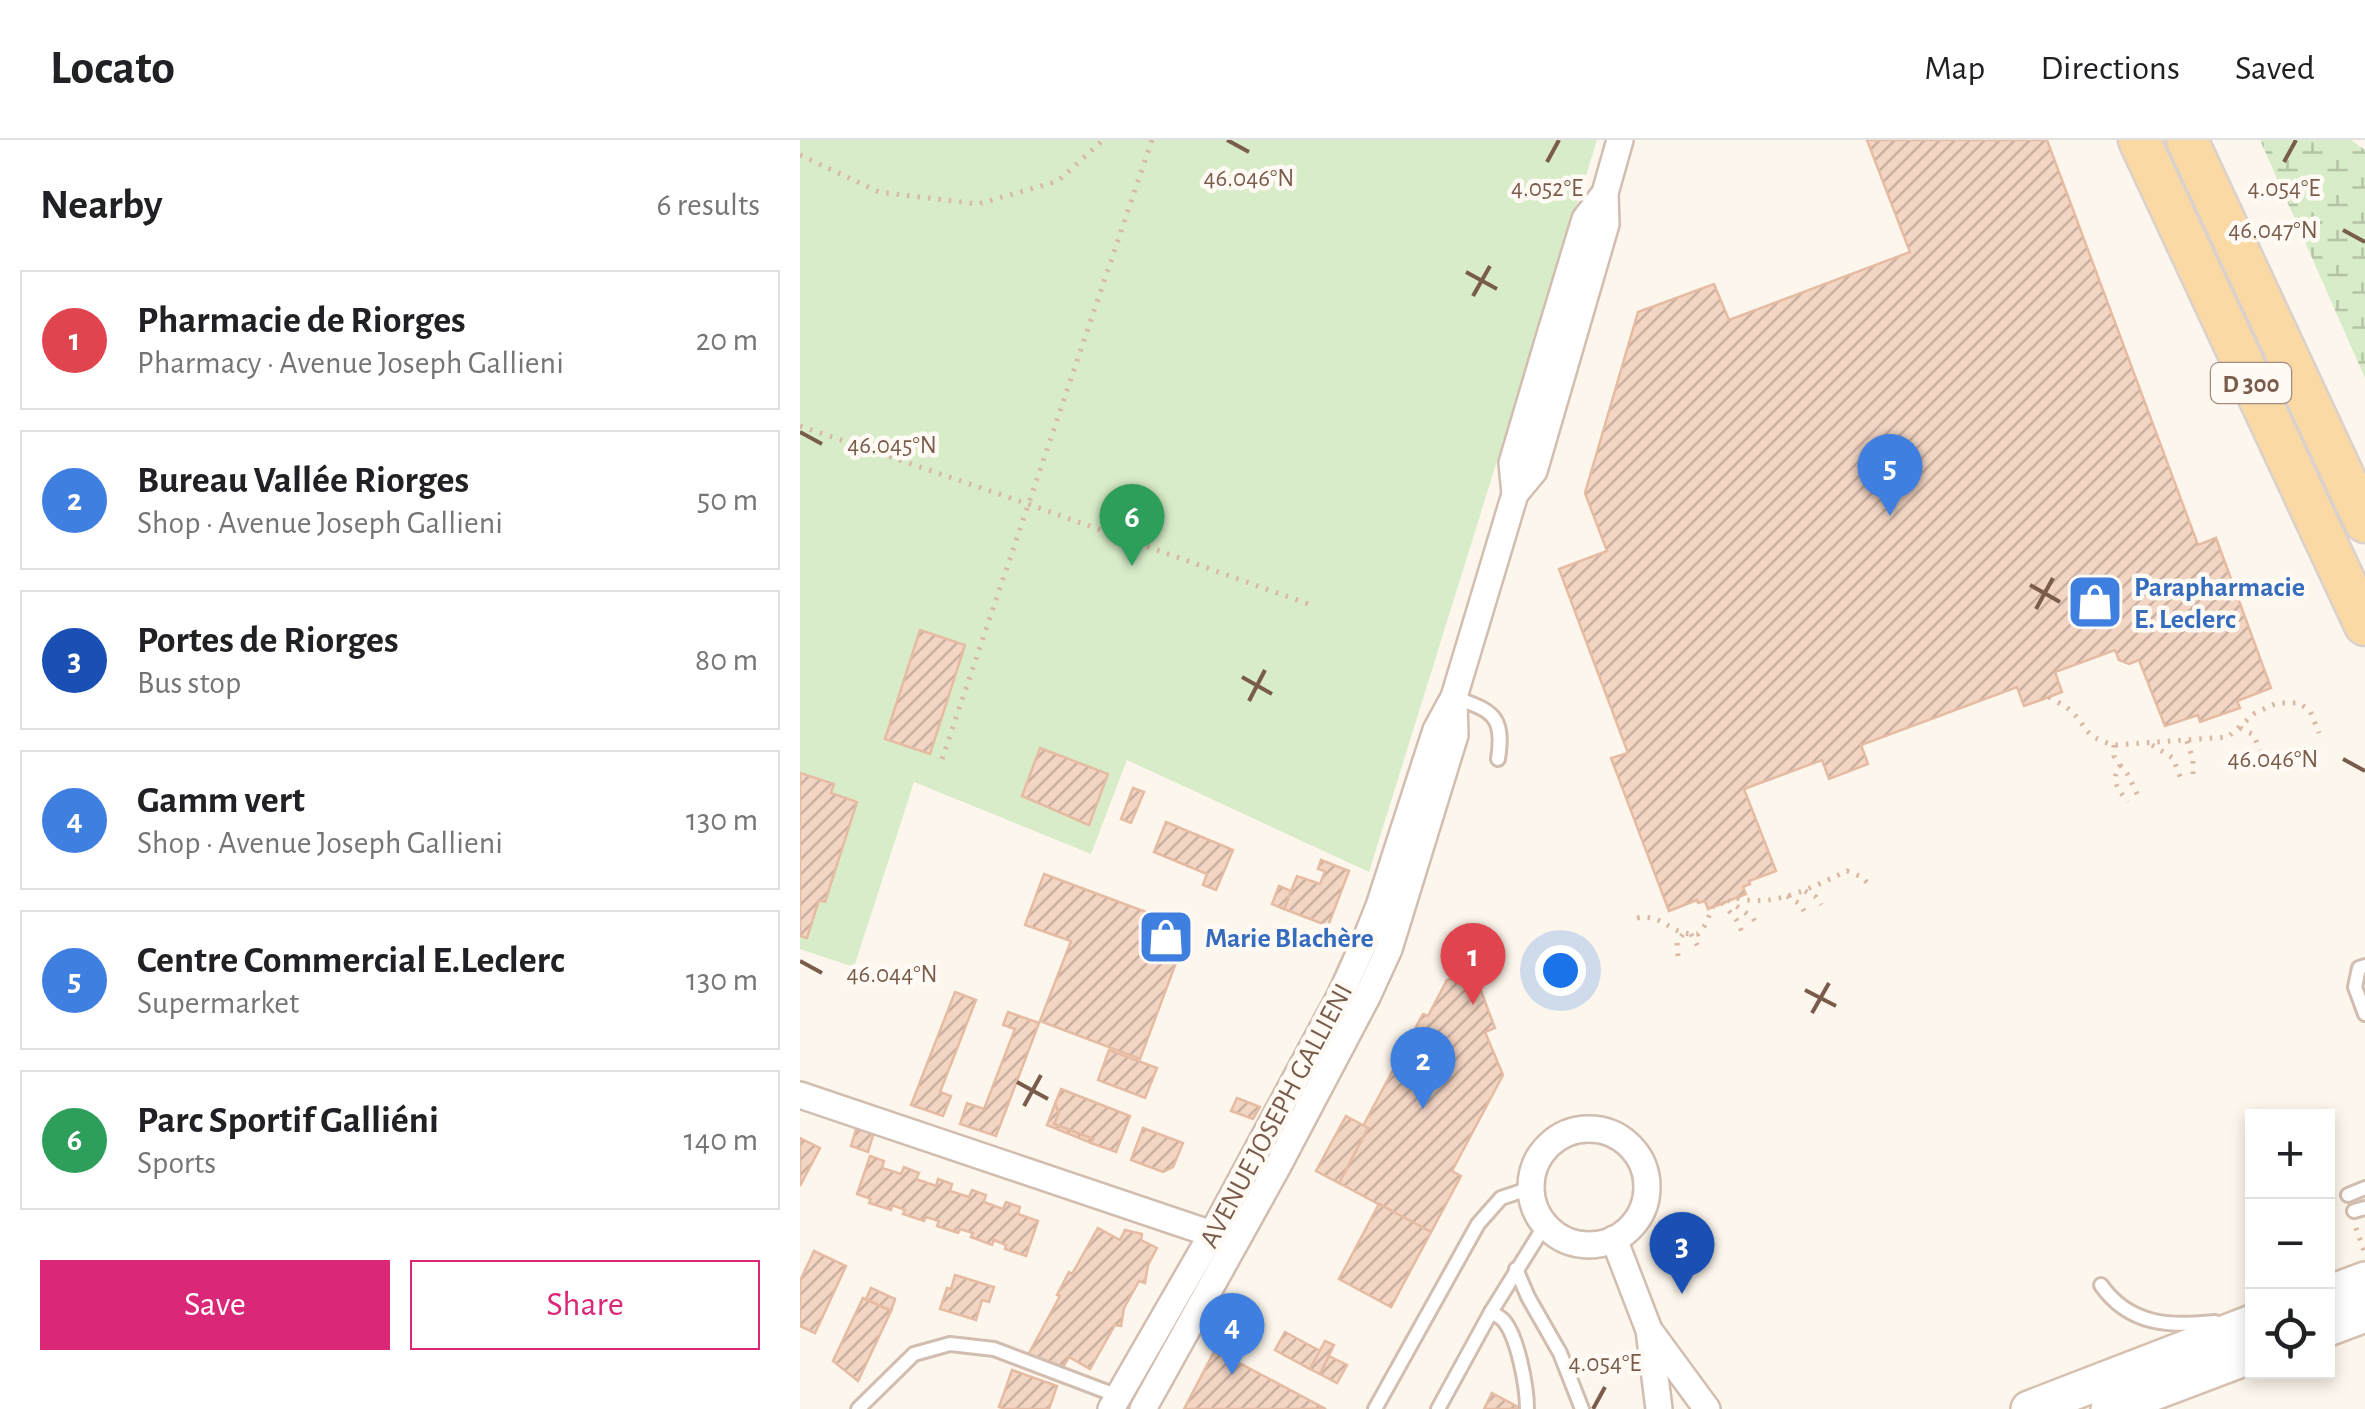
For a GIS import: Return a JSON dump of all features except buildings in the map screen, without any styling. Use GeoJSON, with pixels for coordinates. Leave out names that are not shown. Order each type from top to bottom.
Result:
{"type":"FeatureCollection","features":[{"type":"Feature","properties":{"kind":"main road","name":"D 300"},"geometry":{"type":"LineString","coordinates":[[2139,140],[2365,625]]}},
{"type":"Feature","properties":{"kind":"main road","name":"D 300"},"geometry":{"type":"LineString","coordinates":[[2187,140],[2365,522]]}},
{"type":"Feature","properties":{"kind":"street","name":"AVENUE JOSEPH GALLIENI"},"geometry":{"type":"LineString","coordinates":[[1115,1402],[1286,1151],[1389,950],[1454,735],[1454,698],[1515,494],[1512,463],[1585,219],[1604,193],[1620,140]]}},
{"type":"Feature","properties":{"kind":"street"},"geometry":{"type":"LineString","coordinates":[[800,1094],[1222,1240]]}},
{"type":"Feature","properties":{"kind":"street"},"geometry":{"type":"LineString","coordinates":[[1587,1128],[1604,1130],[1622,1139],[1637,1154],[1646,1173],[1647,1192],[1642,1212],[1630,1228],[1614,1239],[1577,1244],[1544,1225],[1531,1188],[1535,1163],[1544,1149],[1556,1138],[1587,1128]]}},
{"type":"Feature","properties":{"kind":"street"},"geometry":{"type":"LineString","coordinates":[[1614,1239],[1648,1330],[1660,1409]]}},
{"type":"Feature","properties":{"kind":"street","name":"AVENUE JOSEPH GALLIENI"},"geometry":{"type":"LineString","coordinates":[[1143,1409],[1222,1240]]}},
{"type":"Feature","properties":{"kind":"street"},"geometry":{"type":"LineString","coordinates":[[2335,1291],[2365,1280]]}},
{"type":"Feature","properties":{"kind":"street"},"geometry":{"type":"LineString","coordinates":[[2335,1325],[2365,1314]]}},
{"type":"Feature","properties":{"kind":"street"},"geometry":{"type":"LineString","coordinates":[[2028,1409],[2245,1323]]}},
{"type":"Feature","properties":{"kind":"street"},"geometry":{"type":"LineString","coordinates":[[1648,1330],[1707,1409]]}},
{"type":"Feature","properties":{"kind":"street"},"geometry":{"type":"LineString","coordinates":[[2109,1409],[2245,1359]]}},
{"type":"Feature","properties":{"kind":"lane"},"geometry":{"type":"LineString","coordinates":[[1454,698],[1487,710],[1497,722],[1498,759]]}},
{"type":"Feature","properties":{"kind":"lane"},"geometry":{"type":"LineString","coordinates":[[2365,966],[2359,968],[2355,988],[2365,1014]]}},
{"type":"Feature","properties":{"kind":"lane"},"geometry":{"type":"LineString","coordinates":[[1375,1409],[1478,1224],[1501,1198],[1531,1188]]}},
{"type":"Feature","properties":{"kind":"lane"},"geometry":{"type":"LineString","coordinates":[[2348,1194],[2365,1188]]}},
{"type":"Feature","properties":{"kind":"lane"},"geometry":{"type":"LineString","coordinates":[[1438,1409],[1544,1225]]}},
{"type":"Feature","properties":{"kind":"lane"},"geometry":{"type":"LineString","coordinates":[[1516,1269],[1560,1353],[1582,1409]]}},
{"type":"Feature","properties":{"kind":"lane"},"geometry":{"type":"LineString","coordinates":[[2101,1284],[2125,1312],[2140,1318],[2183,1326],[2245,1321]]}},
{"type":"Feature","properties":{"kind":"lane"},"geometry":{"type":"LineString","coordinates":[[1491,1312],[1506,1322],[1521,1361],[1526,1409]]}},
{"type":"Feature","properties":{"kind":"lane"},"geometry":{"type":"LineString","coordinates":[[858,1409],[914,1354],[950,1344],[994,1350],[1115,1402]]}},
{"type":"Feature","properties":{"kind":"path"},"geometry":{"type":"LineString","coordinates":[[800,155],[879,192],[978,204],[1058,182],[1103,140]]}},
{"type":"Feature","properties":{"kind":"path"},"geometry":{"type":"LineString","coordinates":[[942,759],[1152,140]]}},
{"type":"Feature","properties":{"kind":"path"},"geometry":{"type":"LineString","coordinates":[[800,426],[1314,606]]}},
{"type":"Feature","properties":{"kind":"path"},"geometry":{"type":"LineString","coordinates":[[2048,697],[2068,708],[2083,729],[2098,740],[2114,744],[2228,738],[2255,712],[2278,703],[2299,704],[2310,711],[2319,733]]}},
{"type":"Feature","properties":{"kind":"path"},"geometry":{"type":"LineString","coordinates":[[2240,728],[2254,735],[2262,754]]}},
{"type":"Feature","properties":{"kind":"path"},"geometry":{"type":"LineString","coordinates":[[2187,741],[2193,778]]}},
{"type":"Feature","properties":{"kind":"path"},"geometry":{"type":"LineString","coordinates":[[2114,744],[2114,756],[2139,798]]}},
{"type":"Feature","properties":{"kind":"path"},"geometry":{"type":"LineString","coordinates":[[2149,744],[2172,758],[2182,782]]}},
{"type":"Feature","properties":{"kind":"path"},"geometry":{"type":"LineString","coordinates":[[2120,766],[2114,783],[2128,802]]}},
{"type":"Feature","properties":{"kind":"path"},"geometry":{"type":"LineString","coordinates":[[1737,898],[1752,902],[1787,896],[1846,871],[1862,876],[1870,886]]}},
{"type":"Feature","properties":{"kind":"path"},"geometry":{"type":"LineString","coordinates":[[1805,891],[1816,897],[1820,905]]}},
{"type":"Feature","properties":{"kind":"path"},"geometry":{"type":"LineString","coordinates":[[1787,896],[1804,911]]}},
{"type":"Feature","properties":{"kind":"path"},"geometry":{"type":"LineString","coordinates":[[1742,934],[1725,902],[1753,918],[1758,926]]}},
{"type":"Feature","properties":{"kind":"path"},"geometry":{"type":"LineString","coordinates":[[1637,918],[1647,916],[1683,934],[1698,934],[1713,906]]}},
{"type":"Feature","properties":{"kind":"path"},"geometry":{"type":"LineString","coordinates":[[1678,956],[1677,942],[1683,934]]}},
{"type":"Feature","properties":{"kind":"path"},"geometry":{"type":"LineString","coordinates":[[1691,934],[1700,950]]}},
{"type":"Feature","properties":{"kind":"green space"},"geometry":{"type":"Polygon","coordinates":[[[800,140],[1597,140],[1369,872],[1127,760],[1091,854],[914,782],[854,967],[800,949],[800,140]]]}},
{"type":"Feature","properties":{"kind":"green space"},"geometry":{"type":"Polygon","coordinates":[[[2260,140],[2351,140],[2365,150],[2365,378],[2260,140]]]}},
{"type":"Feature","properties":{"kind":"place","name":"Centre Commercial E.Leclerc"},"geometry":{"type":"Point","coordinates":[1890,516]}},
{"type":"Feature","properties":{"kind":"place","name":"Parc Sportif Galliéni"},"geometry":{"type":"Point","coordinates":[1132,566]}},
{"type":"Feature","properties":{"kind":"place","name":"Parapharmacie E. Leclerc"},"geometry":{"type":"Point","coordinates":[2095,602]}},
{"type":"Feature","properties":{"kind":"place","name":"Marie Blachère"},"geometry":{"type":"Point","coordinates":[1166,937]}},
{"type":"Feature","properties":{"kind":"place","name":"Pharmacie de Riorges"},"geometry":{"type":"Point","coordinates":[1473,1005]}},
{"type":"Feature","properties":{"kind":"place","name":"Bureau Vallée Riorges"},"geometry":{"type":"Point","coordinates":[1423,1109]}},
{"type":"Feature","properties":{"kind":"place","name":"Portes de Riorges"},"geometry":{"type":"Point","coordinates":[1682,1294]}},
{"type":"Feature","properties":{"kind":"place","name":"Gamm vert"},"geometry":{"type":"Point","coordinates":[1232,1375]}}]}
